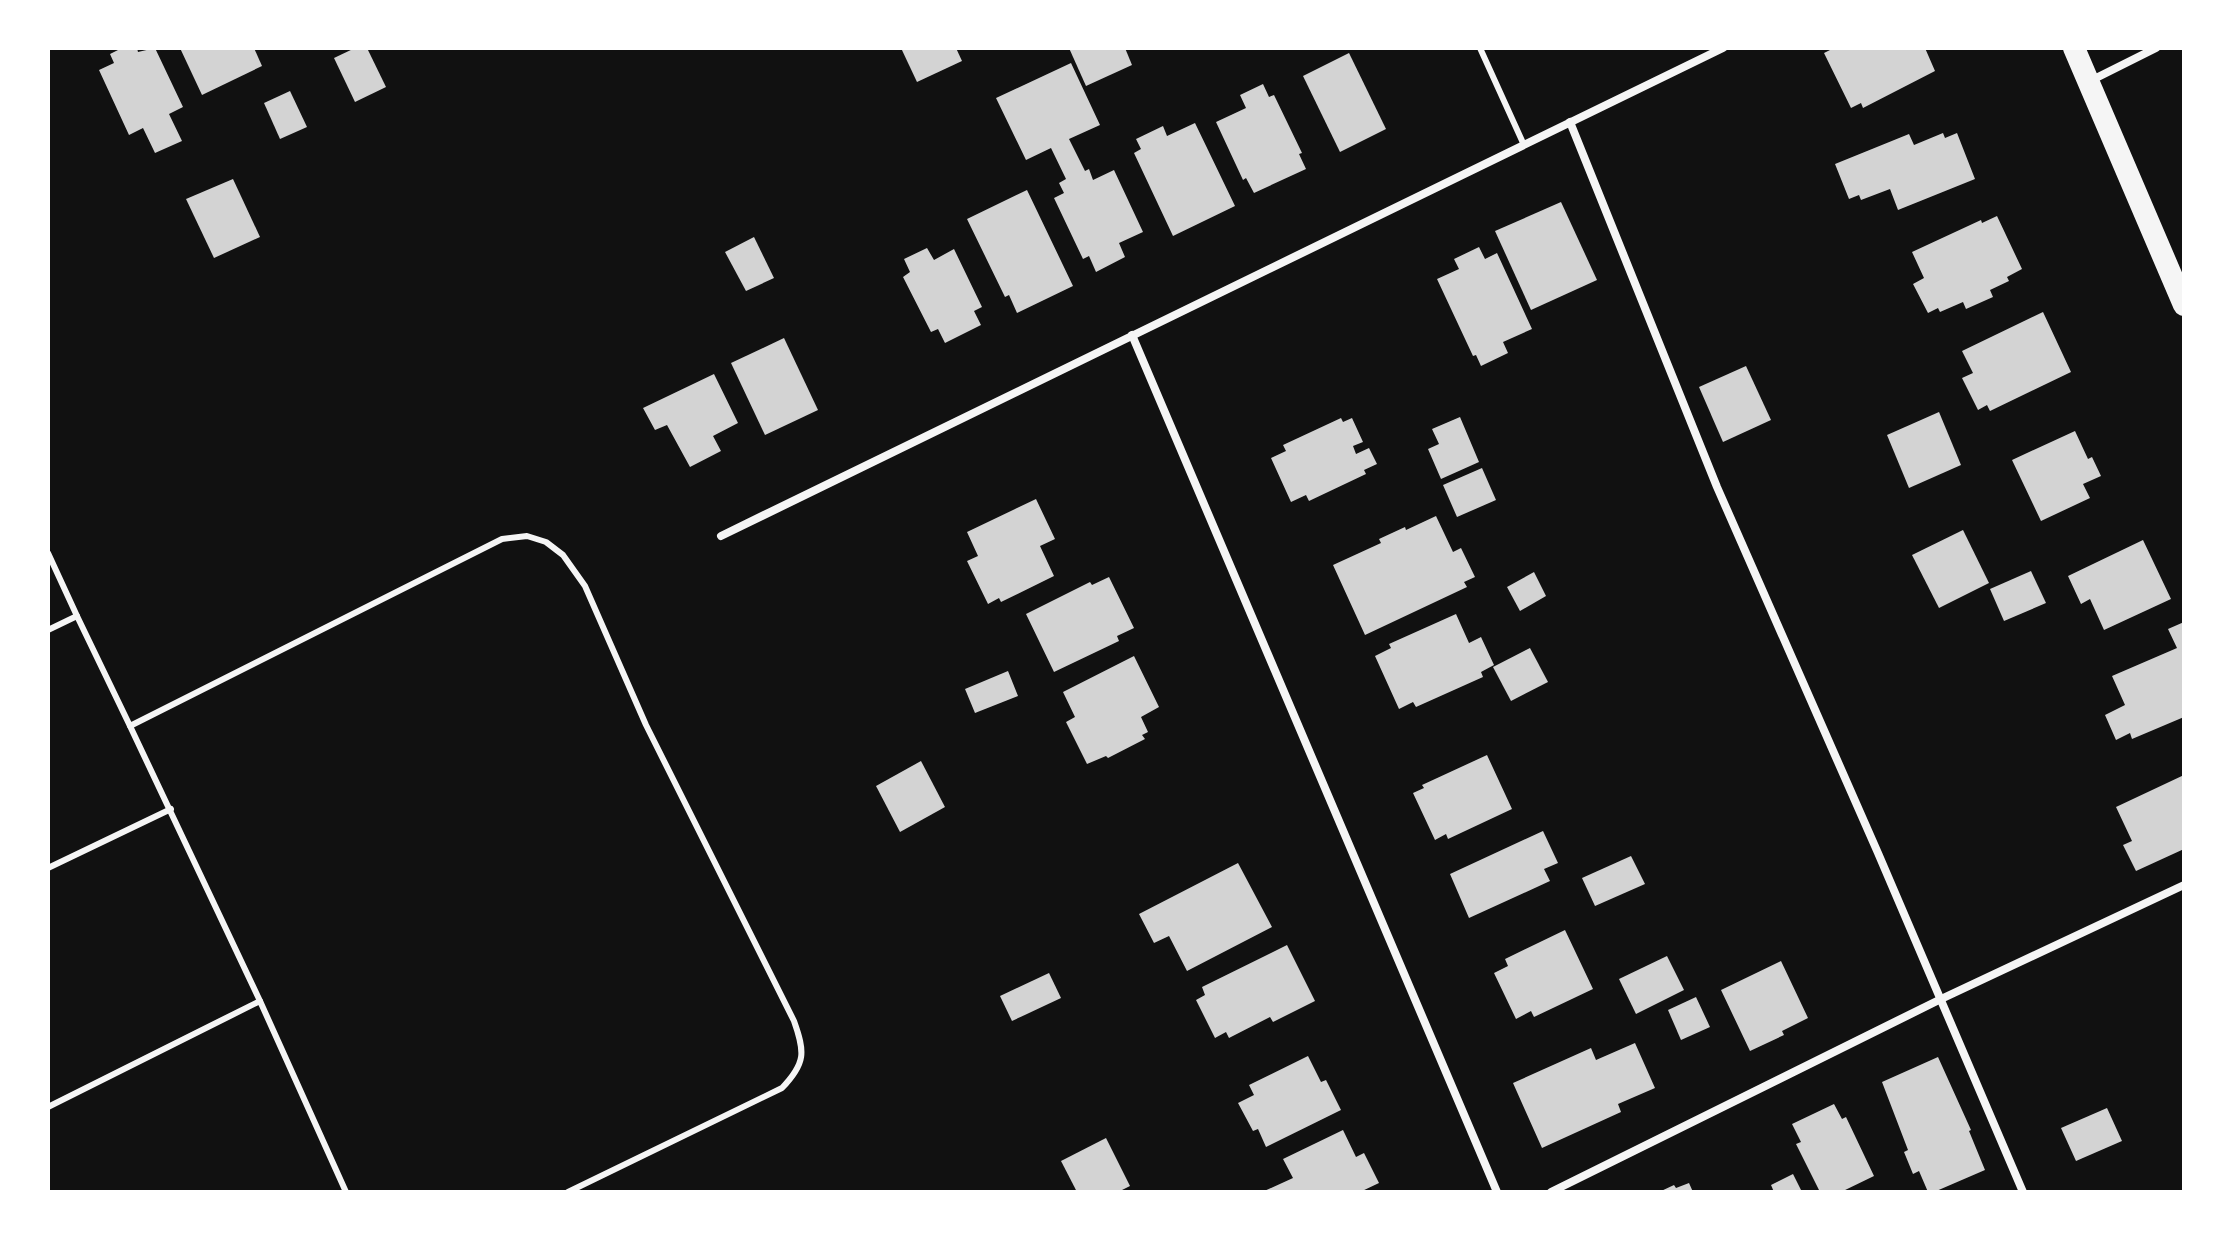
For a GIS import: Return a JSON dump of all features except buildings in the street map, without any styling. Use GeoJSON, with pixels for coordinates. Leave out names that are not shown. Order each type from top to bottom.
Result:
{"type":"FeatureCollection","features":[{"type":"Feature","properties":{"kind":"highway"},"geometry":{"type":"LineString","coordinates":[[2074,48],[2184,305]]}},
{"type":"Feature","properties":{"kind":"street"},"geometry":{"type":"LineString","coordinates":[[721,536],[1723,48]]}},
{"type":"Feature","properties":{"kind":"street"},"geometry":{"type":"LineString","coordinates":[[2089,81],[2156,48]]}},
{"type":"Feature","properties":{"kind":"street"},"geometry":{"type":"LineString","coordinates":[[1570,122],[1717,487],[2023,1192]]}},
{"type":"Feature","properties":{"kind":"street"},"geometry":{"type":"LineString","coordinates":[[1132,335],[1497,1192]]}},
{"type":"Feature","properties":{"kind":"street"},"geometry":{"type":"LineString","coordinates":[[1551,1192],[1939,1000],[2184,885]]}},
{"type":"Feature","properties":{"kind":"lane"},"geometry":{"type":"LineString","coordinates":[[1480,48],[1524,145]]}},
{"type":"Feature","properties":{"kind":"lane"},"geometry":{"type":"LineString","coordinates":[[130,726],[502,539],[527,536],[546,542],[563,555],[585,586],[646,725],[794,1021],[803,1046],[798,1071],[782,1088],[568,1192]]}},
{"type":"Feature","properties":{"kind":"lane"},"geometry":{"type":"LineString","coordinates":[[48,553],[171,809],[346,1192]]}},
{"type":"Feature","properties":{"kind":"lane"},"geometry":{"type":"LineString","coordinates":[[48,630],[77,616]]}},
{"type":"Feature","properties":{"kind":"lane"},"geometry":{"type":"LineString","coordinates":[[48,868],[171,809]]}},
{"type":"Feature","properties":{"kind":"lane"},"geometry":{"type":"LineString","coordinates":[[48,1107],[260,1001]]}}]}
